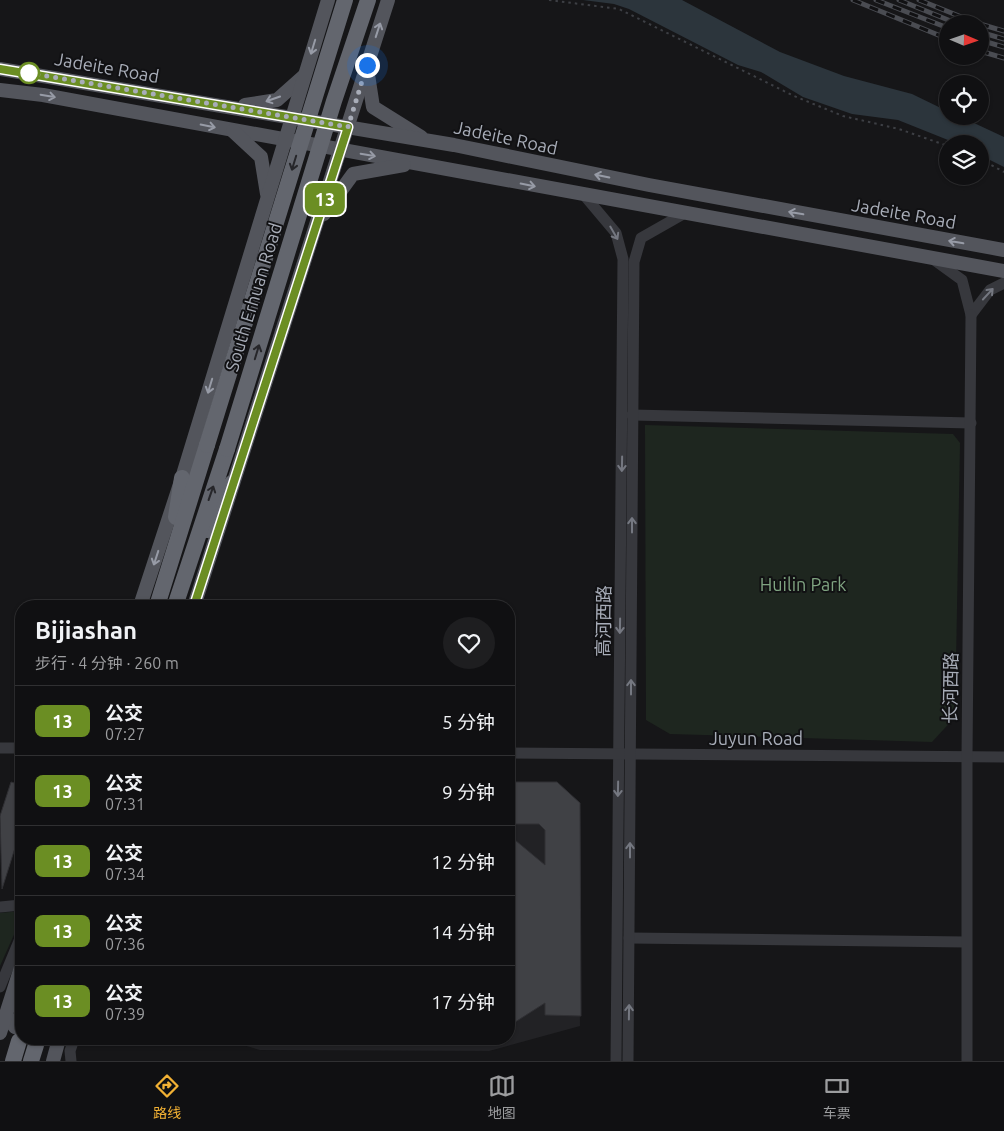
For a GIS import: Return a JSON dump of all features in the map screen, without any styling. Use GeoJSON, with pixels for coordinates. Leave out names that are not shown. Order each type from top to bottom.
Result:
{"type":"FeatureCollection","features":[{"type":"Feature","properties":{"kind":"highway","name":"South Erhuan Road"},"geometry":{"type":"LineString","coordinates":[[160,595],[345,0]]}},
{"type":"Feature","properties":{"kind":"highway","name":"South Erhuan Road"},"geometry":{"type":"LineString","coordinates":[[178,600],[184,574],[227,449],[334,101],[368,0]]}},
{"type":"Feature","properties":{"kind":"highway"},"geometry":{"type":"LineString","coordinates":[[160,595],[182,478]]}},
{"type":"Feature","properties":{"kind":"highway"},"geometry":{"type":"LineString","coordinates":[[184,574],[232,483]]}},
{"type":"Feature","properties":{"kind":"highway"},"geometry":{"type":"LineString","coordinates":[[13,1061],[17,1045]]}},
{"type":"Feature","properties":{"kind":"main road"},"geometry":{"type":"LineString","coordinates":[[142,600],[182,478],[328,0]]}},
{"type":"Feature","properties":{"kind":"main road"},"geometry":{"type":"LineString","coordinates":[[196,600],[388,0]]}},
{"type":"Feature","properties":{"kind":"main road"},"geometry":{"type":"LineString","coordinates":[[367,65],[373,107],[426,140]]}},
{"type":"Feature","properties":{"kind":"main road","name":"Jadeite Road"},"geometry":{"type":"LineString","coordinates":[[0,69],[426,140],[649,185],[1004,250]]}},
{"type":"Feature","properties":{"kind":"main road"},"geometry":{"type":"LineString","coordinates":[[234,108],[277,100],[305,76]]}},
{"type":"Feature","properties":{"kind":"main road"},"geometry":{"type":"LineString","coordinates":[[0,90],[44,95],[412,164],[1004,271]]}},
{"type":"Feature","properties":{"kind":"main road"},"geometry":{"type":"LineString","coordinates":[[232,130],[260,157],[268,196]]}},
{"type":"Feature","properties":{"kind":"main road"},"geometry":{"type":"LineString","coordinates":[[316,225],[353,174],[412,164]]}},
{"type":"Feature","properties":{"kind":"main road"},"geometry":{"type":"LineString","coordinates":[[0,1033],[15,986]]}},
{"type":"Feature","properties":{"kind":"main road"},"geometry":{"type":"LineString","coordinates":[[6,1015],[15,1027]]}},
{"type":"Feature","properties":{"kind":"main road"},"geometry":{"type":"LineString","coordinates":[[53,1061],[57,1045]]}},
{"type":"Feature","properties":{"kind":"street","name":"高河西路"},"geometry":{"type":"LineString","coordinates":[[584,195],[616,233],[623,259],[616,1061]]}},
{"type":"Feature","properties":{"kind":"street","name":"高河西路"},"geometry":{"type":"LineString","coordinates":[[630,1059],[634,262],[641,238],[685,214]]}},
{"type":"Feature","properties":{"kind":"street","name":"长河西路"},"geometry":{"type":"LineString","coordinates":[[931,258],[962,280],[971,315],[966,942],[967,1061]]}},
{"type":"Feature","properties":{"kind":"street"},"geometry":{"type":"LineString","coordinates":[[971,315],[990,290],[1004,283]]}},
{"type":"Feature","properties":{"kind":"street"},"geometry":{"type":"LineString","coordinates":[[632,416],[971,423]]}},
{"type":"Feature","properties":{"kind":"street"},"geometry":{"type":"LineString","coordinates":[[0,748],[15,748]]}},
{"type":"Feature","properties":{"kind":"street","name":"Juyun Road"},"geometry":{"type":"LineString","coordinates":[[515,754],[1004,757]]}},
{"type":"Feature","properties":{"kind":"street"},"geometry":{"type":"LineString","coordinates":[[0,907],[15,906]]}},
{"type":"Feature","properties":{"kind":"street"},"geometry":{"type":"LineString","coordinates":[[630,938],[966,942]]}},
{"type":"Feature","properties":{"kind":"street"},"geometry":{"type":"LineString","coordinates":[[0,987],[15,951]]}},
{"type":"Feature","properties":{"kind":"street"},"geometry":{"type":"LineString","coordinates":[[71,1061],[70,1051],[72,1045]]}},
{"type":"Feature","properties":{"kind":"path"},"geometry":{"type":"LineString","coordinates":[[549,0],[620,9],[785,91],[834,113],[899,129],[939,143]]}},
{"type":"Feature","properties":{"kind":"path"},"geometry":{"type":"LineString","coordinates":[[989,164],[1004,172]]}},
{"type":"Feature","properties":{"kind":"shaded area"},"geometry":{"type":"Polygon","coordinates":[[[583,0],[682,0],[780,52],[844,76],[912,94],[939,107],[939,125],[978,125],[1004,137],[1004,167],[989,160],[989,135],[939,136],[898,120],[852,114],[803,97],[761,72],[738,65],[629,9],[614,4],[583,0]]]}},
{"type":"Feature","properties":{"kind":"shaded area"},"geometry":{"type":"Polygon","coordinates":[[[515,793],[558,794],[578,819],[580,1026],[515,1044],[515,793]]]}},
{"type":"Feature","properties":{"kind":"shaded area"},"geometry":{"type":"Polygon","coordinates":[[[243,1045],[511,1045],[489,1051],[260,1050],[243,1045]]]}},
{"type":"Feature","properties":{"kind":"green space","name":"Huilin Park"},"geometry":{"type":"Polygon","coordinates":[[[645,425],[953,434],[960,443],[955,717],[932,742],[670,734],[646,720],[645,425]]]}},
{"type":"Feature","properties":{"kind":"green space"},"geometry":{"type":"Polygon","coordinates":[[[15,912],[15,932],[0,966],[0,913],[15,912]]]}},
{"type":"Feature","properties":{"kind":"building"},"geometry":{"type":"Polygon","coordinates":[[[11,782],[15,783],[15,848],[2,889],[0,816],[11,782]]]}},
{"type":"Feature","properties":{"kind":"building"},"geometry":{"type":"Polygon","coordinates":[[[515,782],[557,782],[580,803],[581,1016],[545,1015],[545,1003],[515,1022],[515,840],[545,865],[545,830],[539,824],[515,824],[515,782]]]}},
{"type":"Feature","properties":{"kind":"railway"},"geometry":{"type":"LineString","coordinates":[[853,0],[939,35]]}},
{"type":"Feature","properties":{"kind":"railway"},"geometry":{"type":"LineString","coordinates":[[876,0],[939,24]]}},
{"type":"Feature","properties":{"kind":"railway"},"geometry":{"type":"LineString","coordinates":[[899,0],[939,16]]}},
{"type":"Feature","properties":{"kind":"railway"},"geometry":{"type":"LineString","coordinates":[[919,0],[956,15]]}},
{"type":"Feature","properties":{"kind":"railway"},"geometry":{"type":"LineString","coordinates":[[989,27],[1004,31]]}},
{"type":"Feature","properties":{"kind":"railway"},"geometry":{"type":"LineString","coordinates":[[989,35],[1004,39]]}},
{"type":"Feature","properties":{"kind":"railway"},"geometry":{"type":"LineString","coordinates":[[989,43],[1004,47]]}},
{"type":"Feature","properties":{"kind":"railway"},"geometry":{"type":"LineString","coordinates":[[989,54],[1004,58]]}},
{"type":"Feature","properties":{"kind":"bus line","name":"13"},"geometry":{"type":"LineString","coordinates":[[0,69],[348,127],[196,600]]}},
{"type":"Feature","properties":{"kind":"route"},"geometry":{"type":"LineString","coordinates":[[29,73],[348,127],[367,65]]}}]}
